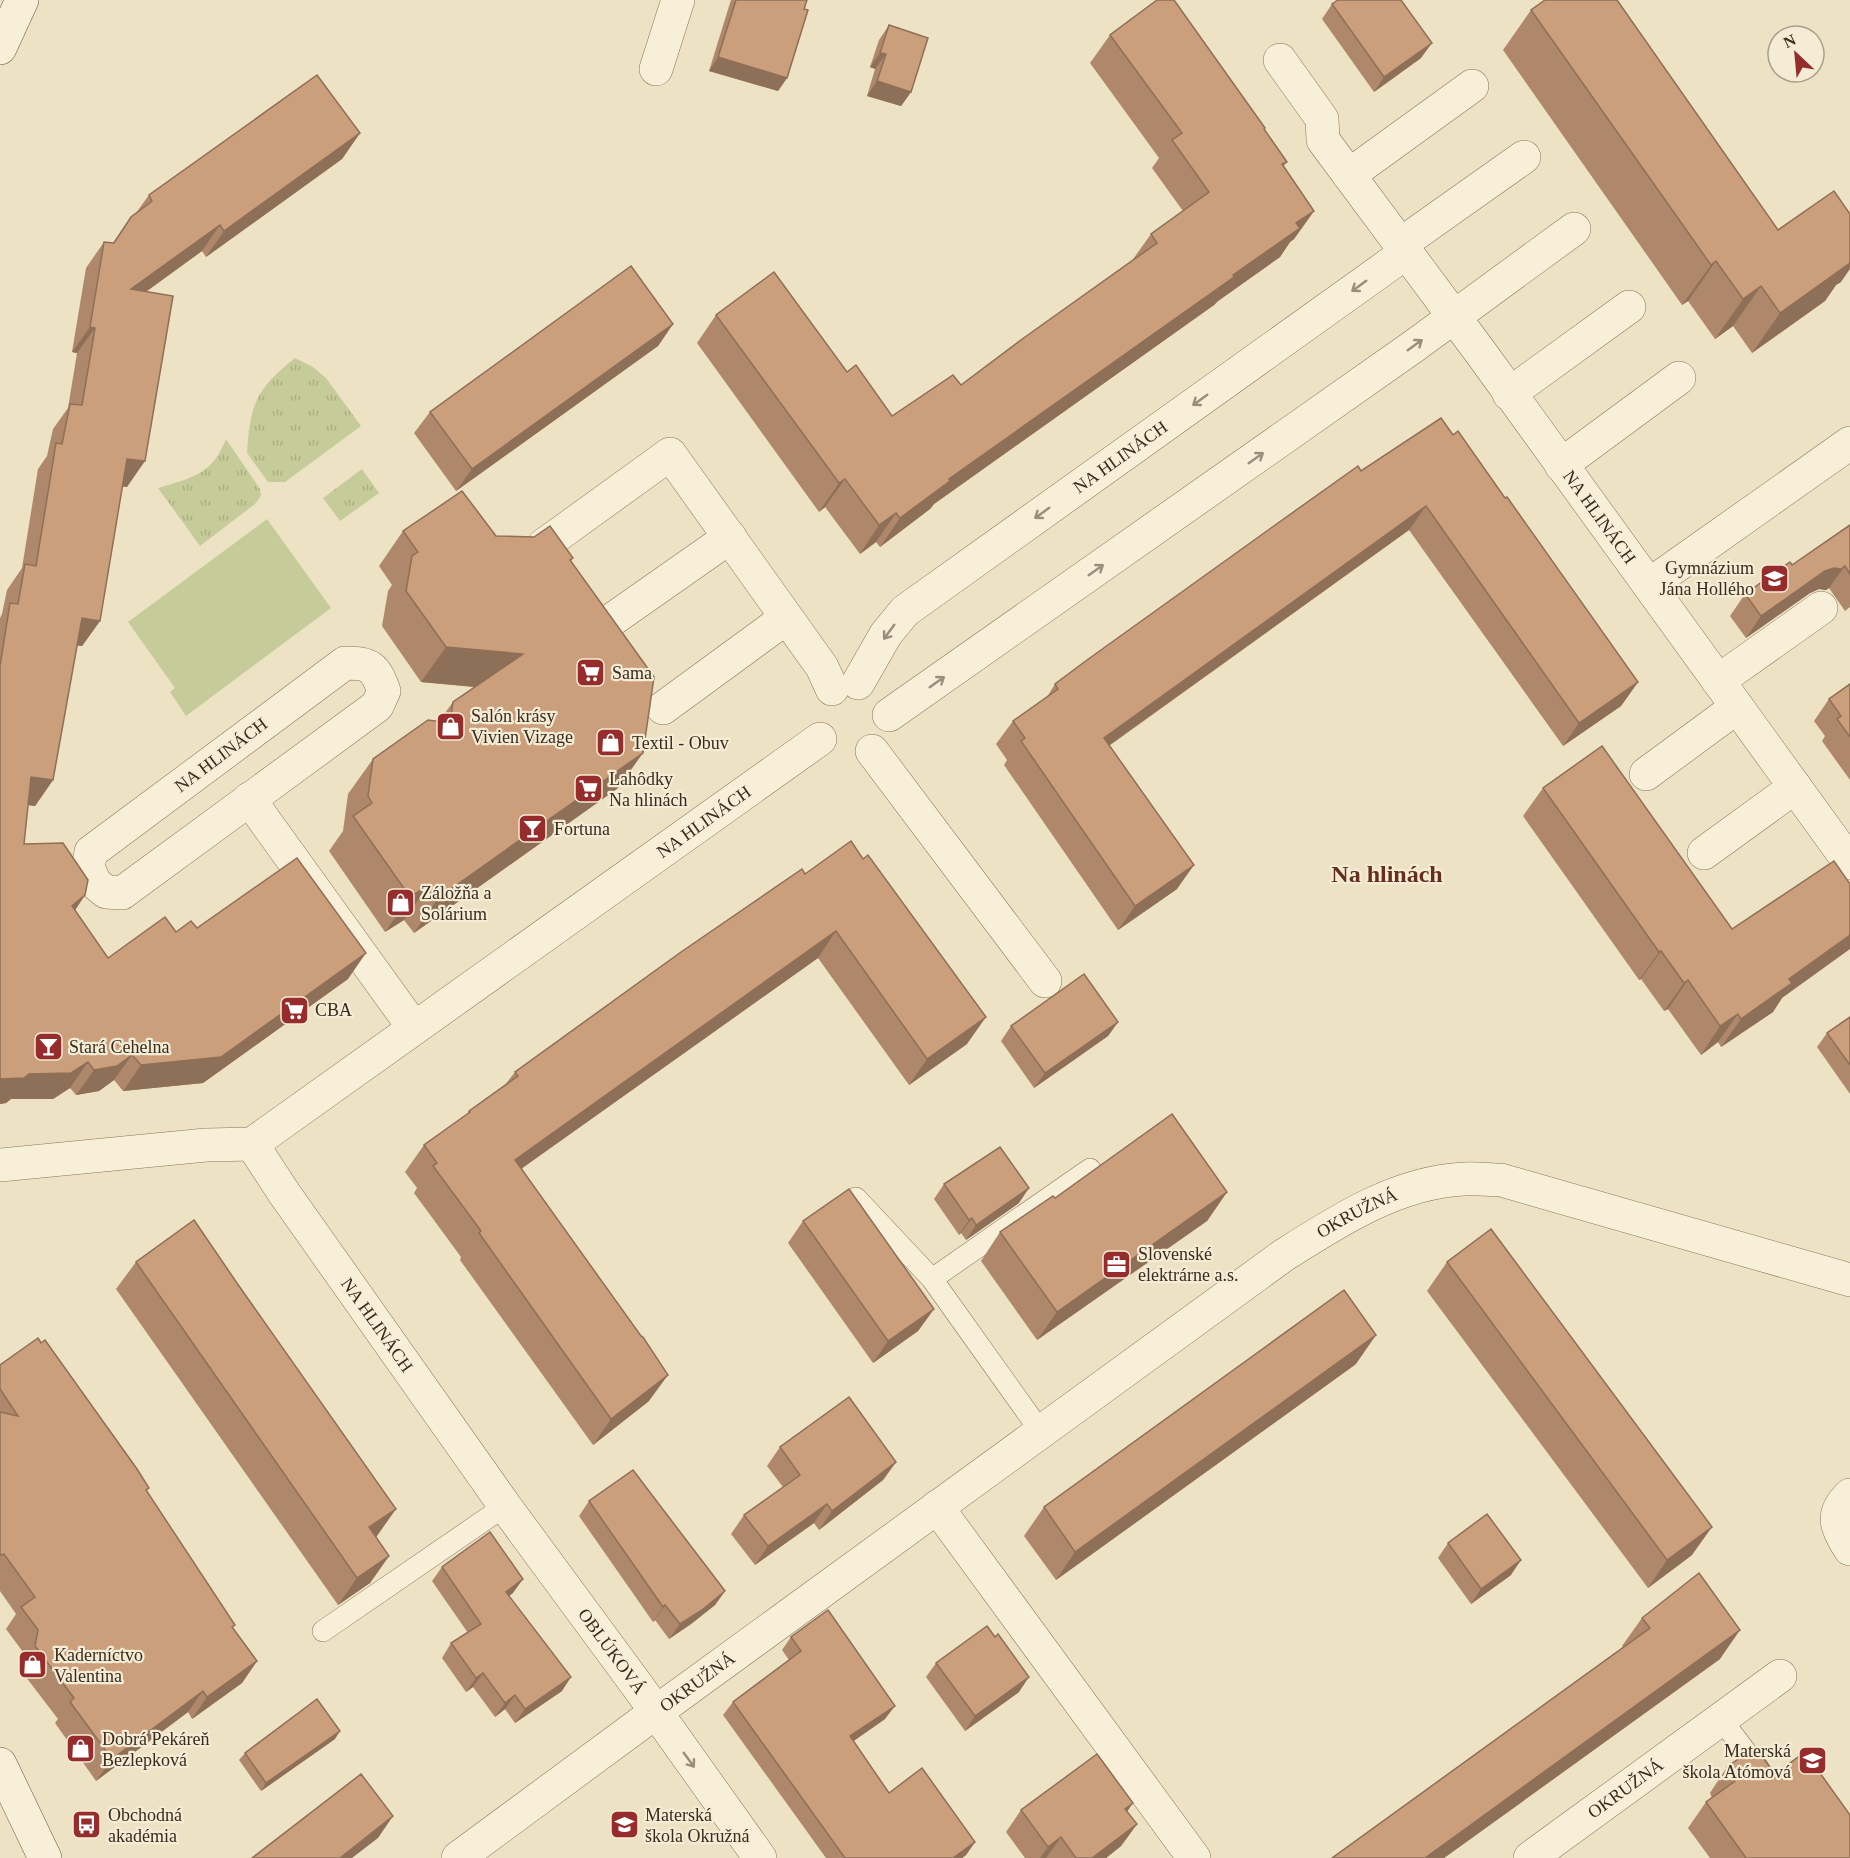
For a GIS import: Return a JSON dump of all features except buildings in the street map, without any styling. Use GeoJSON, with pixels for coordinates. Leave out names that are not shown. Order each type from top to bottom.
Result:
{"type":"FeatureCollection","features":[{"type":"Feature","properties":{"kind":"street"},"geometry":{"type":"LineString","coordinates":[[0,48],[22,0]]}},
{"type":"Feature","properties":{"kind":"street"},"geometry":{"type":"LineString","coordinates":[[656,69],[678,0]]}},
{"type":"Feature","properties":{"kind":"street","name":"NA HLINÁCH"},"geometry":{"type":"LineString","coordinates":[[1280,60],[1322,119],[1323,140],[1404,248],[1850,863]]}},
{"type":"Feature","properties":{"kind":"street"},"geometry":{"type":"LineString","coordinates":[[1349,175],[1473,86]]}},
{"type":"Feature","properties":{"kind":"street"},"geometry":{"type":"LineString","coordinates":[[1404,248],[1524,157]]}},
{"type":"Feature","properties":{"kind":"street"},"geometry":{"type":"LineString","coordinates":[[888,715],[1454,317],[1574,229]]}},
{"type":"Feature","properties":{"kind":"street","name":"NA HLINÁCH"},"geometry":{"type":"LineString","coordinates":[[845,686],[905,611],[1404,248]]}},
{"type":"Feature","properties":{"kind":"street"},"geometry":{"type":"LineString","coordinates":[[1509,394],[1629,307]]}},
{"type":"Feature","properties":{"kind":"street"},"geometry":{"type":"LineString","coordinates":[[1561,465],[1679,378]]}},
{"type":"Feature","properties":{"kind":"street"},"geometry":{"type":"LineString","coordinates":[[1649,585],[1850,443]]}},
{"type":"Feature","properties":{"kind":"street"},"geometry":{"type":"LineString","coordinates":[[544,545],[670,454],[822,667],[845,686],[873,690],[883,701],[888,715],[888,729],[882,742],[872,751],[859,756],[845,757],[832,751],[820,739],[815,729],[815,714],[820,701],[845,686]]}},
{"type":"Feature","properties":{"kind":"street"},"geometry":{"type":"LineString","coordinates":[[603,626],[730,537]]}},
{"type":"Feature","properties":{"kind":"street"},"geometry":{"type":"LineString","coordinates":[[1718,681],[1821,608]]}},
{"type":"Feature","properties":{"kind":"street"},"geometry":{"type":"LineString","coordinates":[[663,708],[786,618]]}},
{"type":"Feature","properties":{"kind":"street","name":"NA HLINÁCH"},"geometry":{"type":"LineString","coordinates":[[345,663],[362,663],[377,673],[384,691],[377,706],[249,799],[122,893],[106,892],[95,883],[88,867],[91,852],[183,782],[345,663]]}},
{"type":"Feature","properties":{"kind":"street"},"geometry":{"type":"LineString","coordinates":[[1646,774],[1737,707]]}},
{"type":"Feature","properties":{"kind":"street","name":"NA HLINÁCH"},"geometry":{"type":"LineString","coordinates":[[505,1506],[252,1144],[820,739]]}},
{"type":"Feature","properties":{"kind":"street"},"geometry":{"type":"LineString","coordinates":[[872,751],[1046,981]]}},
{"type":"Feature","properties":{"kind":"street"},"geometry":{"type":"LineString","coordinates":[[1704,853],[1795,788]]}},
{"type":"Feature","properties":{"kind":"street"},"geometry":{"type":"LineString","coordinates":[[249,799],[414,1028]]}},
{"type":"Feature","properties":{"kind":"street"},"geometry":{"type":"LineString","coordinates":[[0,1165],[206,1146],[252,1144]]}},
{"type":"Feature","properties":{"kind":"street","name":"OKRUŽNÁ"},"geometry":{"type":"LineString","coordinates":[[458,1858],[1170,1337],[1303,1243],[1341,1219],[1387,1197],[1428,1184],[1464,1179],[1501,1180],[1850,1280]]}},
{"type":"Feature","properties":{"kind":"street"},"geometry":{"type":"LineString","coordinates":[[1850,1495],[1841,1504],[1836,1516],[1839,1530],[1850,1549]]}},
{"type":"Feature","properties":{"kind":"street","name":"OBLÚKOVÁ"},"geometry":{"type":"LineString","coordinates":[[505,1506],[760,1858]]}},
{"type":"Feature","properties":{"kind":"street"},"geometry":{"type":"LineString","coordinates":[[938,1507],[1194,1858]]}},
{"type":"Feature","properties":{"kind":"street","name":"OKRUŽNÁ"},"geometry":{"type":"LineString","coordinates":[[1530,1858],[1780,1676]]}},
{"type":"Feature","properties":{"kind":"street"},"geometry":{"type":"LineString","coordinates":[[0,1764],[45,1858]]}},
{"type":"Feature","properties":{"kind":"lane"},"geometry":{"type":"LineString","coordinates":[[932,1279],[1090,1169]]}},
{"type":"Feature","properties":{"kind":"lane"},"geometry":{"type":"LineString","coordinates":[[856,1198],[932,1279],[1041,1432]]}},
{"type":"Feature","properties":{"kind":"lane"},"geometry":{"type":"LineString","coordinates":[[323,1631],[505,1506]]}},
{"type":"Feature","properties":{"kind":"lane"},"geometry":{"type":"LineString","coordinates":[[1721,1719],[1759,1769]]}},
{"type":"Feature","properties":{"kind":"green space"},"geometry":{"type":"Polygon","coordinates":[[[295,358],[313,367],[326,378],[361,426],[285,482],[268,482],[247,453],[250,422],[263,389],[295,358]]]}},
{"type":"Feature","properties":{"kind":"green space"},"geometry":{"type":"Polygon","coordinates":[[[226,439],[260,489],[261,496],[255,504],[200,546],[158,488],[190,478],[207,468],[226,439]]]}},
{"type":"Feature","properties":{"kind":"green space"},"geometry":{"type":"Polygon","coordinates":[[[362,469],[379,493],[340,521],[323,498],[362,469]]]}},
{"type":"Feature","properties":{"kind":"green space"},"geometry":{"type":"Polygon","coordinates":[[[267,519],[331,608],[186,716],[170,692],[175,688],[128,622],[267,519]]]}},
{"type":"Feature","properties":{"kind":"place","name":"Gymnázium Jána Hollého"},"geometry":{"type":"Point","coordinates":[1775,578]}},
{"type":"Feature","properties":{"kind":"place","name":"Sama"},"geometry":{"type":"Point","coordinates":[591,673]}},
{"type":"Feature","properties":{"kind":"place","name":"Salón krásy Vivien Vizage"},"geometry":{"type":"Point","coordinates":[450,726]}},
{"type":"Feature","properties":{"kind":"place","name":"Textil - Obuv"},"geometry":{"type":"Point","coordinates":[611,743]}},
{"type":"Feature","properties":{"kind":"place","name":"Lahôdky Na hlinách"},"geometry":{"type":"Point","coordinates":[588,789]}},
{"type":"Feature","properties":{"kind":"place","name":"Fortuna"},"geometry":{"type":"Point","coordinates":[533,829]}},
{"type":"Feature","properties":{"kind":"place","name":"Záložňa a Solárium"},"geometry":{"type":"Point","coordinates":[400,903]}},
{"type":"Feature","properties":{"kind":"place","name":"CBA"},"geometry":{"type":"Point","coordinates":[294,1010]}},
{"type":"Feature","properties":{"kind":"place","name":"Stará Cehelna"},"geometry":{"type":"Point","coordinates":[48,1047]}},
{"type":"Feature","properties":{"kind":"place","name":"Slovenské elektrárne a.s."},"geometry":{"type":"Point","coordinates":[1117,1264]}},
{"type":"Feature","properties":{"kind":"place","name":"Kaderníctvo Valentina"},"geometry":{"type":"Point","coordinates":[33,1665]}},
{"type":"Feature","properties":{"kind":"place","name":"Dobrá Pekáreň Bezlepková"},"geometry":{"type":"Point","coordinates":[81,1749]}},
{"type":"Feature","properties":{"kind":"place","name":"Materská škola Atómová"},"geometry":{"type":"Point","coordinates":[1812,1761]}},
{"type":"Feature","properties":{"kind":"place","name":"Obchodná akadémia"},"geometry":{"type":"Point","coordinates":[87,1825]}},
{"type":"Feature","properties":{"kind":"place","name":"Materská škola Okružná"},"geometry":{"type":"Point","coordinates":[624,1825]}},
{"type":"Feature","properties":{"kind":"district","name":"Na hlinách"},"geometry":{"type":"Point","coordinates":[1387,874]}}]}
